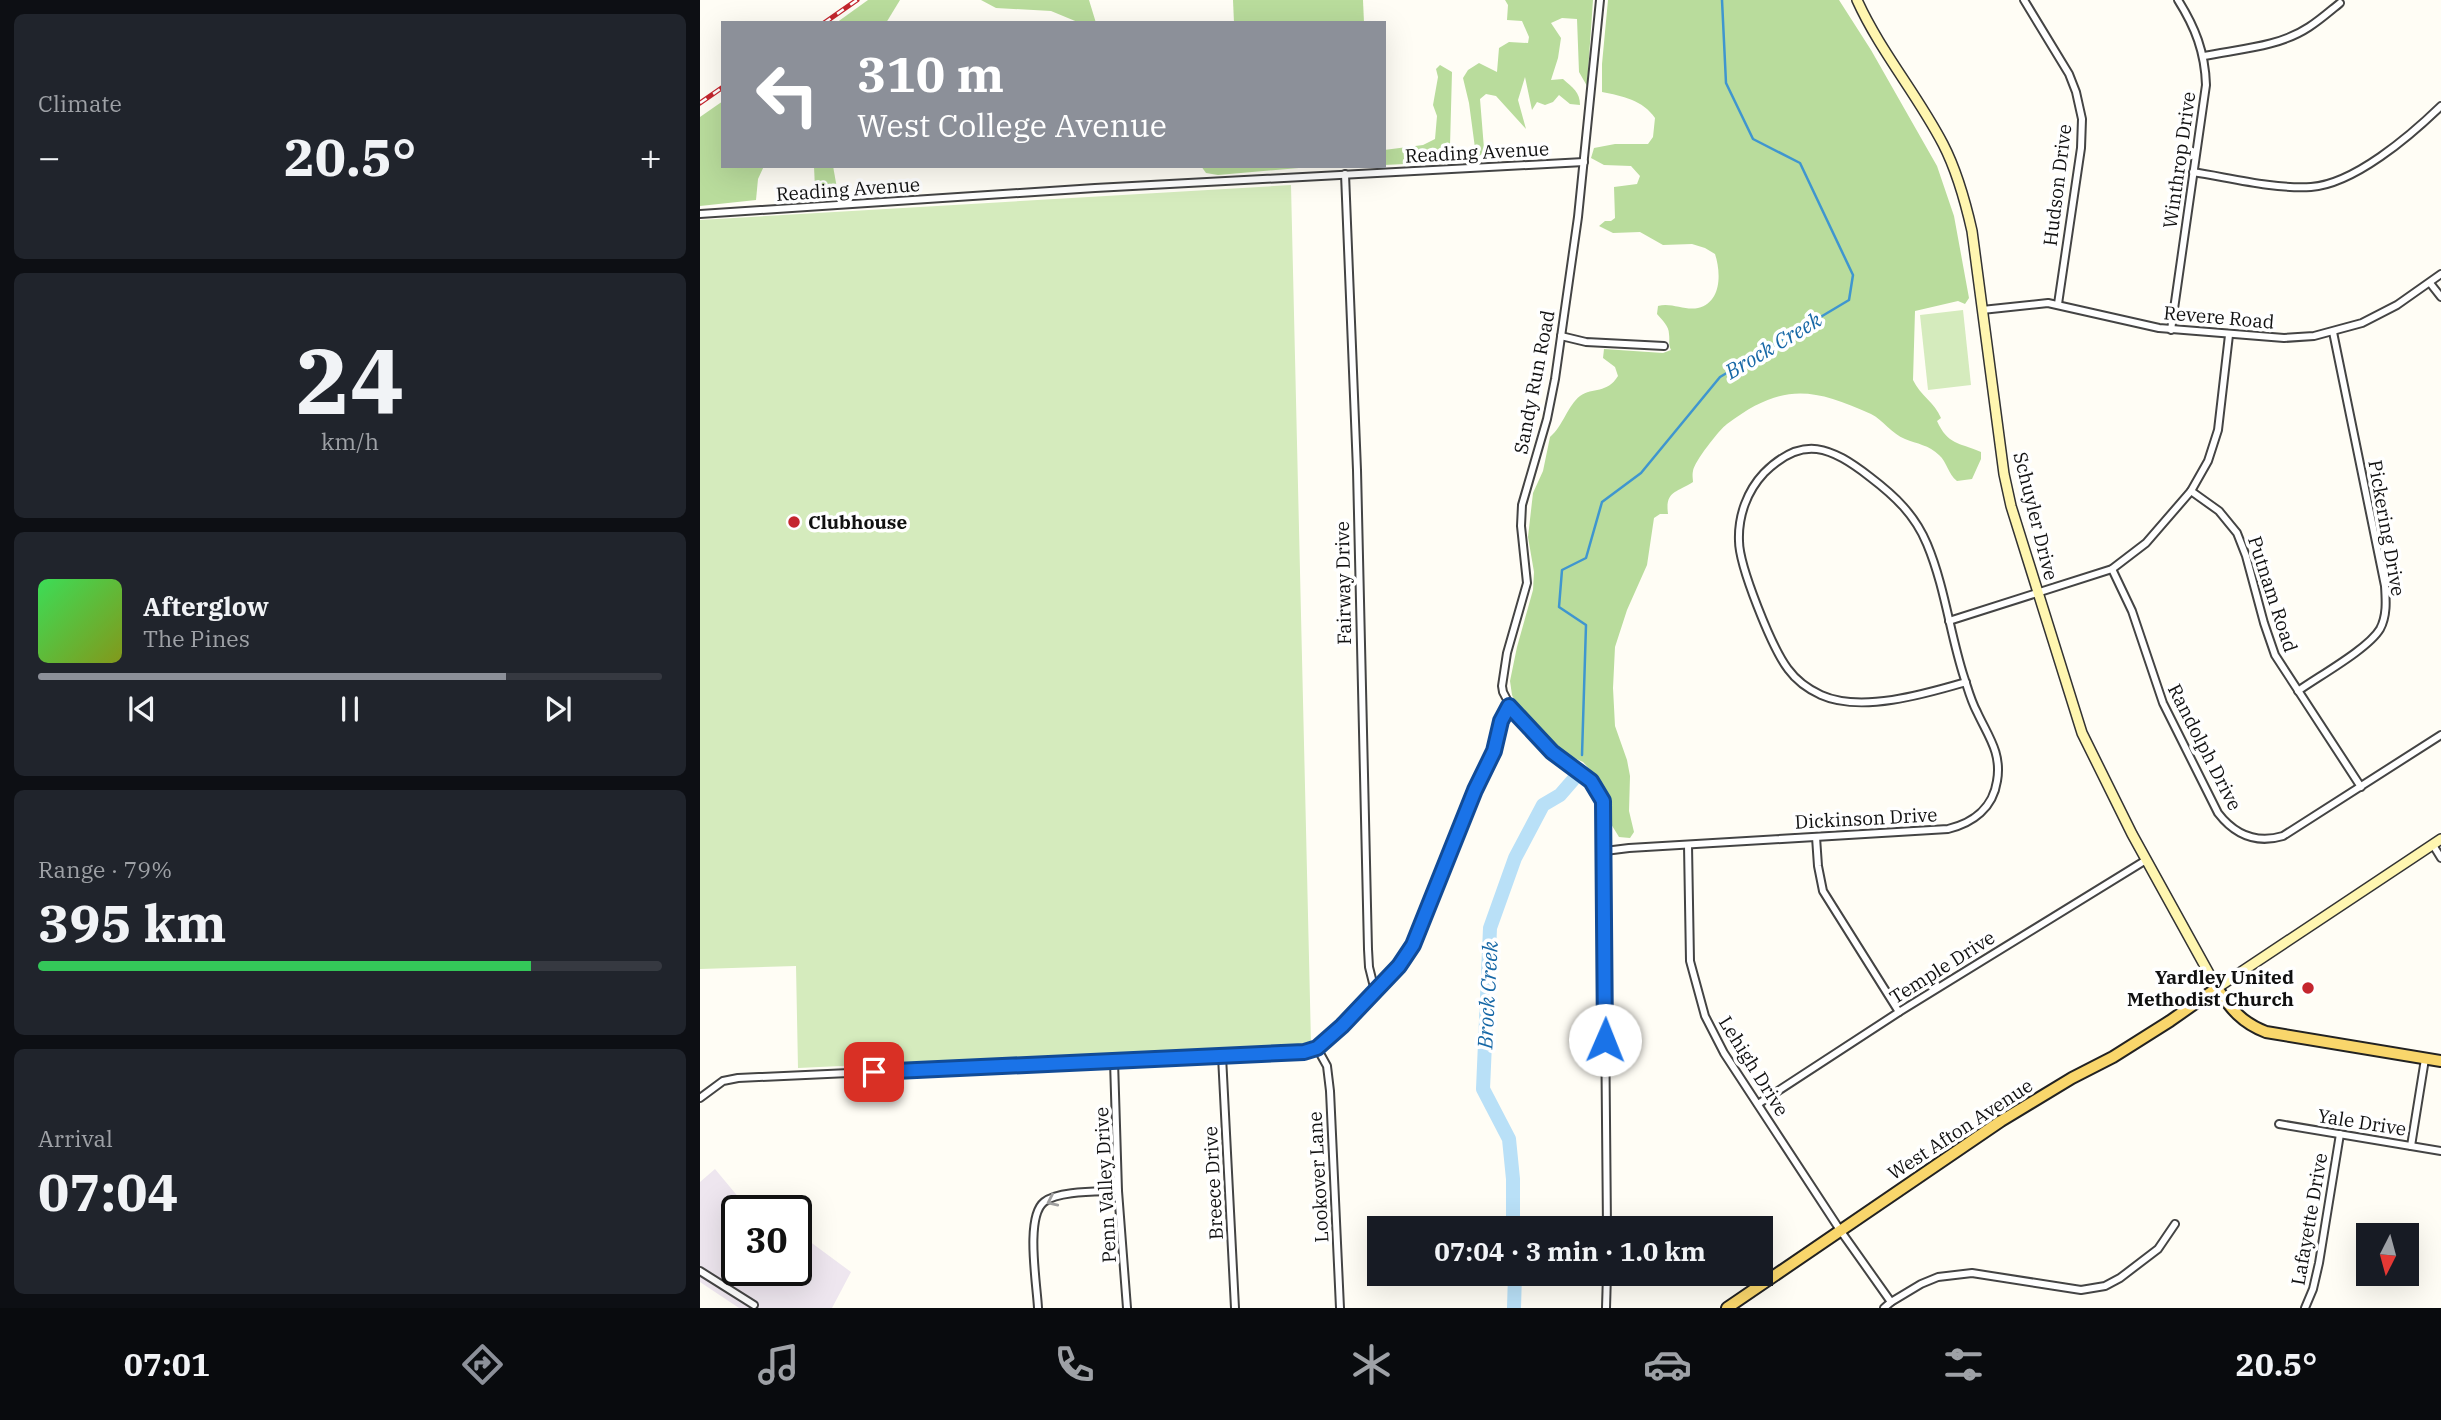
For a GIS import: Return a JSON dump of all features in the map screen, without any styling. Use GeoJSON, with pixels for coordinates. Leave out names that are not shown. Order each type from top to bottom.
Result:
{"type":"FeatureCollection","features":[{"type":"Feature","properties":{"kind":"main road"},"geometry":{"type":"LineString","coordinates":[[2217,988],[2234,1013],[2266,1032],[2441,1061]]}},
{"type":"Feature","properties":{"kind":"main road","name":"West Afton Avenue"},"geometry":{"type":"LineString","coordinates":[[1727,1308],[2001,1121],[2072,1078],[2113,1057],[2217,988]]}},
{"type":"Feature","properties":{"kind":"street","name":"Sandy Run Road"},"geometry":{"type":"LineString","coordinates":[[1509,706],[1502,686],[1504,667],[1527,583],[1521,526],[1522,505],[1547,419],[1561,336],[1584,162],[1600,0]]}},
{"type":"Feature","properties":{"kind":"street","name":"Schuyler Drive"},"geometry":{"type":"LineString","coordinates":[[1857,0],[1941,142],[1958,178],[1972,231],[2004,474],[2082,733],[2146,860],[2217,988]]}},
{"type":"Feature","properties":{"kind":"street","name":"Hudson Drive"},"geometry":{"type":"LineString","coordinates":[[2024,0],[2069,74],[2079,100],[2082,119],[2081,148],[2058,304]]}},
{"type":"Feature","properties":{"kind":"street","name":"Winthrop Drive"},"geometry":{"type":"LineString","coordinates":[[2171,330],[2204,104],[2204,56],[2196,31],[2178,0]]}},
{"type":"Feature","properties":{"kind":"street"},"geometry":{"type":"LineString","coordinates":[[2204,56],[2260,46],[2291,37],[2310,27],[2340,3]]}},
{"type":"Feature","properties":{"kind":"street"},"geometry":{"type":"LineString","coordinates":[[2193,172],[2298,187],[2330,183],[2345,179],[2366,166],[2441,106]]}},
{"type":"Feature","properties":{"kind":"street","name":"Reading Avenue"},"geometry":{"type":"LineString","coordinates":[[700,214],[1584,162]]}},
{"type":"Feature","properties":{"kind":"street","name":"Fairway Drive"},"geometry":{"type":"LineString","coordinates":[[1345,174],[1357,470],[1368,967],[1376,991]]}},
{"type":"Feature","properties":{"kind":"street","name":"Revere Road"},"geometry":{"type":"LineString","coordinates":[[1982,310],[2039,303],[2058,304],[2171,330],[2284,338],[2333,331],[2372,319],[2441,274]]}},
{"type":"Feature","properties":{"kind":"street"},"geometry":{"type":"LineString","coordinates":[[2430,283],[2441,298]]}},
{"type":"Feature","properties":{"kind":"street","name":"Pickering Drive"},"geometry":{"type":"LineString","coordinates":[[2298,691],[2368,643],[2380,628],[2386,610],[2385,586],[2333,331]]}},
{"type":"Feature","properties":{"kind":"street"},"geometry":{"type":"LineString","coordinates":[[1949,621],[2112,569],[2146,543],[2191,491],[2208,461],[2216,438],[2229,335]]}},
{"type":"Feature","properties":{"kind":"street"},"geometry":{"type":"LineString","coordinates":[[1561,336],[1595,342],[1664,346]]}},
{"type":"Feature","properties":{"kind":"street","name":"Dickinson Drive"},"geometry":{"type":"LineString","coordinates":[[1605,851],[1948,829],[1969,822],[1986,808],[1996,790],[1997,754],[1966,682],[1933,560],[1920,528],[1893,495],[1849,461],[1829,450],[1803,449],[1783,458],[1755,485],[1747,498],[1740,521],[1740,554],[1775,646],[1788,670],[1798,681],[1830,698],[1853,701],[1908,698],[1966,682]]}},
{"type":"Feature","properties":{"kind":"street","name":"Putnam Road"},"geometry":{"type":"LineString","coordinates":[[2191,491],[2219,511],[2237,533],[2268,637],[2282,668],[2361,787]]}},
{"type":"Feature","properties":{"kind":"street","name":"Randolph Drive"},"geometry":{"type":"LineString","coordinates":[[2112,569],[2132,611],[2172,725],[2218,813],[2228,825],[2244,836],[2265,840],[2283,836],[2441,735]]}},
{"type":"Feature","properties":{"kind":"street"},"geometry":{"type":"LineString","coordinates":[[700,1098],[723,1081],[738,1077],[1304,1052],[1317,1048],[1376,991],[1399,966],[1413,945],[1475,790],[1494,751],[1501,721],[1509,706],[1552,752],[1584,775],[1598,790],[1604,806],[1607,1216]]}},
{"type":"Feature","properties":{"kind":"street"},"geometry":{"type":"LineString","coordinates":[[1816,836],[1823,891],[1899,1012]]}},
{"type":"Feature","properties":{"kind":"street"},"geometry":{"type":"LineString","coordinates":[[2217,988],[2437,842],[2441,858]]}},
{"type":"Feature","properties":{"kind":"street","name":"Lehigh Drive"},"geometry":{"type":"LineString","coordinates":[[1688,845],[1688,944],[1695,986],[1713,1034],[1840,1230],[1891,1302]]}},
{"type":"Feature","properties":{"kind":"street","name":"Temple Drive"},"geometry":{"type":"LineString","coordinates":[[1758,1104],[1899,1012],[2146,860]]}},
{"type":"Feature","properties":{"kind":"street","name":"Lookover Lane"},"geometry":{"type":"LineString","coordinates":[[1317,1048],[1326,1066],[1330,1091],[1340,1308]]}},
{"type":"Feature","properties":{"kind":"street","name":"Breece Drive"},"geometry":{"type":"LineString","coordinates":[[1222,1056],[1235,1308]]}},
{"type":"Feature","properties":{"kind":"street"},"geometry":{"type":"LineString","coordinates":[[2411,1146],[2425,1059]]}},
{"type":"Feature","properties":{"kind":"street","name":"Penn Valley Drive"},"geometry":{"type":"LineString","coordinates":[[1114,1061],[1118,1191],[1127,1308]]}},
{"type":"Feature","properties":{"kind":"street","name":"Yale Drive"},"geometry":{"type":"LineString","coordinates":[[2279,1124],[2441,1150]]}},
{"type":"Feature","properties":{"kind":"street","name":"Lafayette Drive"},"geometry":{"type":"LineString","coordinates":[[2305,1308],[2319,1263],[2340,1134]]}},
{"type":"Feature","properties":{"kind":"street"},"geometry":{"type":"LineString","coordinates":[[1038,1308],[1033,1230],[1035,1214],[1044,1202],[1055,1197],[1118,1191]]}},
{"type":"Feature","properties":{"kind":"street"},"geometry":{"type":"LineString","coordinates":[[1884,1308],[1921,1284],[1938,1277],[1972,1273],[2081,1290],[2105,1286],[2158,1249],[2175,1224]]}},
{"type":"Feature","properties":{"kind":"street"},"geometry":{"type":"LineString","coordinates":[[700,1271],[754,1305]]}},
{"type":"Feature","properties":{"kind":"street"},"geometry":{"type":"LineString","coordinates":[[1606,1308],[1607,1286]]}},
{"type":"Feature","properties":{"kind":"shaded area"},"geometry":{"type":"Polygon","coordinates":[[[715,1169],[737,1195],[721,1195],[721,1286],[812,1286],[812,1243],[851,1272],[832,1308],[739,1308],[700,1282],[700,1182],[715,1169]]]}},
{"type":"Feature","properties":{"kind":"green space"},"geometry":{"type":"Polygon","coordinates":[[[868,0],[900,0],[887,21],[839,21],[868,0]]]}},
{"type":"Feature","properties":{"kind":"green space"},"geometry":{"type":"Polygon","coordinates":[[[981,0],[1089,0],[1095,21],[1075,21],[1051,11],[996,8],[981,0]]]}},
{"type":"Feature","properties":{"kind":"green space"},"geometry":{"type":"Polygon","coordinates":[[[1233,0],[1363,0],[1364,21],[1234,21],[1233,0]]]}},
{"type":"Feature","properties":{"kind":"green space"},"geometry":{"type":"Polygon","coordinates":[[[1505,0],[1593,0],[1587,86],[1579,72],[1577,19],[1562,18],[1551,23],[1561,38],[1551,80],[1563,79],[1577,93],[1580,105],[1570,104],[1559,95],[1553,102],[1545,105],[1537,102],[1532,110],[1525,77],[1518,100],[1526,129],[1496,96],[1486,94],[1480,99],[1485,161],[1479,160],[1475,148],[1463,78],[1468,70],[1479,63],[1497,72],[1499,48],[1509,42],[1528,43],[1529,37],[1522,21],[1507,20],[1508,5],[1505,0]]]}},
{"type":"Feature","properties":{"kind":"green space"},"geometry":{"type":"Polygon","coordinates":[[[1608,0],[1839,0],[1871,50],[1937,166],[1954,216],[1969,298],[1965,304],[1958,301],[1915,311],[1913,380],[1941,418],[1937,421],[1945,435],[1954,442],[1981,452],[1981,459],[1972,479],[1957,481],[1942,458],[1931,449],[1900,437],[1871,414],[1814,394],[1797,393],[1764,401],[1727,424],[1718,433],[1694,467],[1693,482],[1670,497],[1668,514],[1660,514],[1654,518],[1647,565],[1627,610],[1615,647],[1615,726],[1630,776],[1629,811],[1634,832],[1630,838],[1619,837],[1611,824],[1605,788],[1596,776],[1583,762],[1568,755],[1550,741],[1517,706],[1510,681],[1533,590],[1534,572],[1528,537],[1533,493],[1543,471],[1550,437],[1580,396],[1605,388],[1618,376],[1615,367],[1603,358],[1604,349],[1663,353],[1671,350],[1668,328],[1657,314],[1658,306],[1698,308],[1712,300],[1718,286],[1715,254],[1705,248],[1692,244],[1663,245],[1640,232],[1613,233],[1599,226],[1615,218],[1614,187],[1637,184],[1640,176],[1631,166],[1604,165],[1591,158],[1594,148],[1615,144],[1648,144],[1653,137],[1655,118],[1638,103],[1602,92],[1608,0]]]}},
{"type":"Feature","properties":{"kind":"green space"},"geometry":{"type":"Polygon","coordinates":[[[1440,65],[1452,72],[1450,146],[1446,162],[1386,165],[1386,150],[1423,145],[1435,139],[1437,116],[1433,105],[1438,77],[1436,69],[1440,65]]]}},
{"type":"Feature","properties":{"kind":"green space"},"geometry":{"type":"Polygon","coordinates":[[[721,102],[721,168],[763,168],[758,179],[756,200],[700,206],[700,117],[721,102]]]}},
{"type":"Feature","properties":{"kind":"green space"},"geometry":{"type":"Polygon","coordinates":[[[814,168],[833,168],[838,194],[831,197],[820,196],[815,189],[814,168]]]}},
{"type":"Feature","properties":{"kind":"green space"},"geometry":{"type":"Polygon","coordinates":[[[1202,168],[1299,168],[1218,175],[1206,173],[1202,168]]]}},
{"type":"Feature","properties":{"kind":"green space"},"geometry":{"type":"Polygon","coordinates":[[[1291,185],[1311,1044],[798,1068],[796,966],[700,969],[700,220],[1291,185]]]}},
{"type":"Feature","properties":{"kind":"green space"},"geometry":{"type":"Polygon","coordinates":[[[1963,310],[1971,385],[1928,390],[1920,315],[1963,310]]]}},
{"type":"Feature","properties":{"kind":"waterway","name":"Brock Creek"},"geometry":{"type":"LineString","coordinates":[[1582,755],[1586,625],[1559,607],[1562,570],[1586,558],[1602,502],[1641,473],[1720,377],[1849,300],[1853,275],[1800,163],[1753,139],[1726,83],[1722,0]]}},
{"type":"Feature","properties":{"kind":"waterway","name":"Brock Creek"},"geometry":{"type":"LineString","coordinates":[[1513,1216],[1509,1139],[1483,1089],[1490,928],[1515,858],[1543,805],[1560,795],[1573,780]]}},
{"type":"Feature","properties":{"kind":"waterway","name":"Brock Creek"},"geometry":{"type":"LineString","coordinates":[[1514,1308],[1515,1286]]}},
{"type":"Feature","properties":{"kind":"railway"},"geometry":{"type":"LineString","coordinates":[[827,21],[857,0]]}},
{"type":"Feature","properties":{"kind":"railway"},"geometry":{"type":"LineString","coordinates":[[700,103],[721,88]]}},
{"type":"Feature","properties":{"kind":"place","name":"Clubhouse"},"geometry":{"type":"Point","coordinates":[794,522]}},
{"type":"Feature","properties":{"kind":"place","name":"Yardley United Methodist Church"},"geometry":{"type":"Point","coordinates":[2308,988]}},
{"type":"Feature","properties":{"kind":"route"},"geometry":{"type":"LineString","coordinates":[[874,1072],[1304,1052],[1324,1044],[1408,956],[1475,790],[1494,751],[1504,712],[1509,706],[1552,752],[1591,781],[1603,801],[1605,1040]]}}]}
